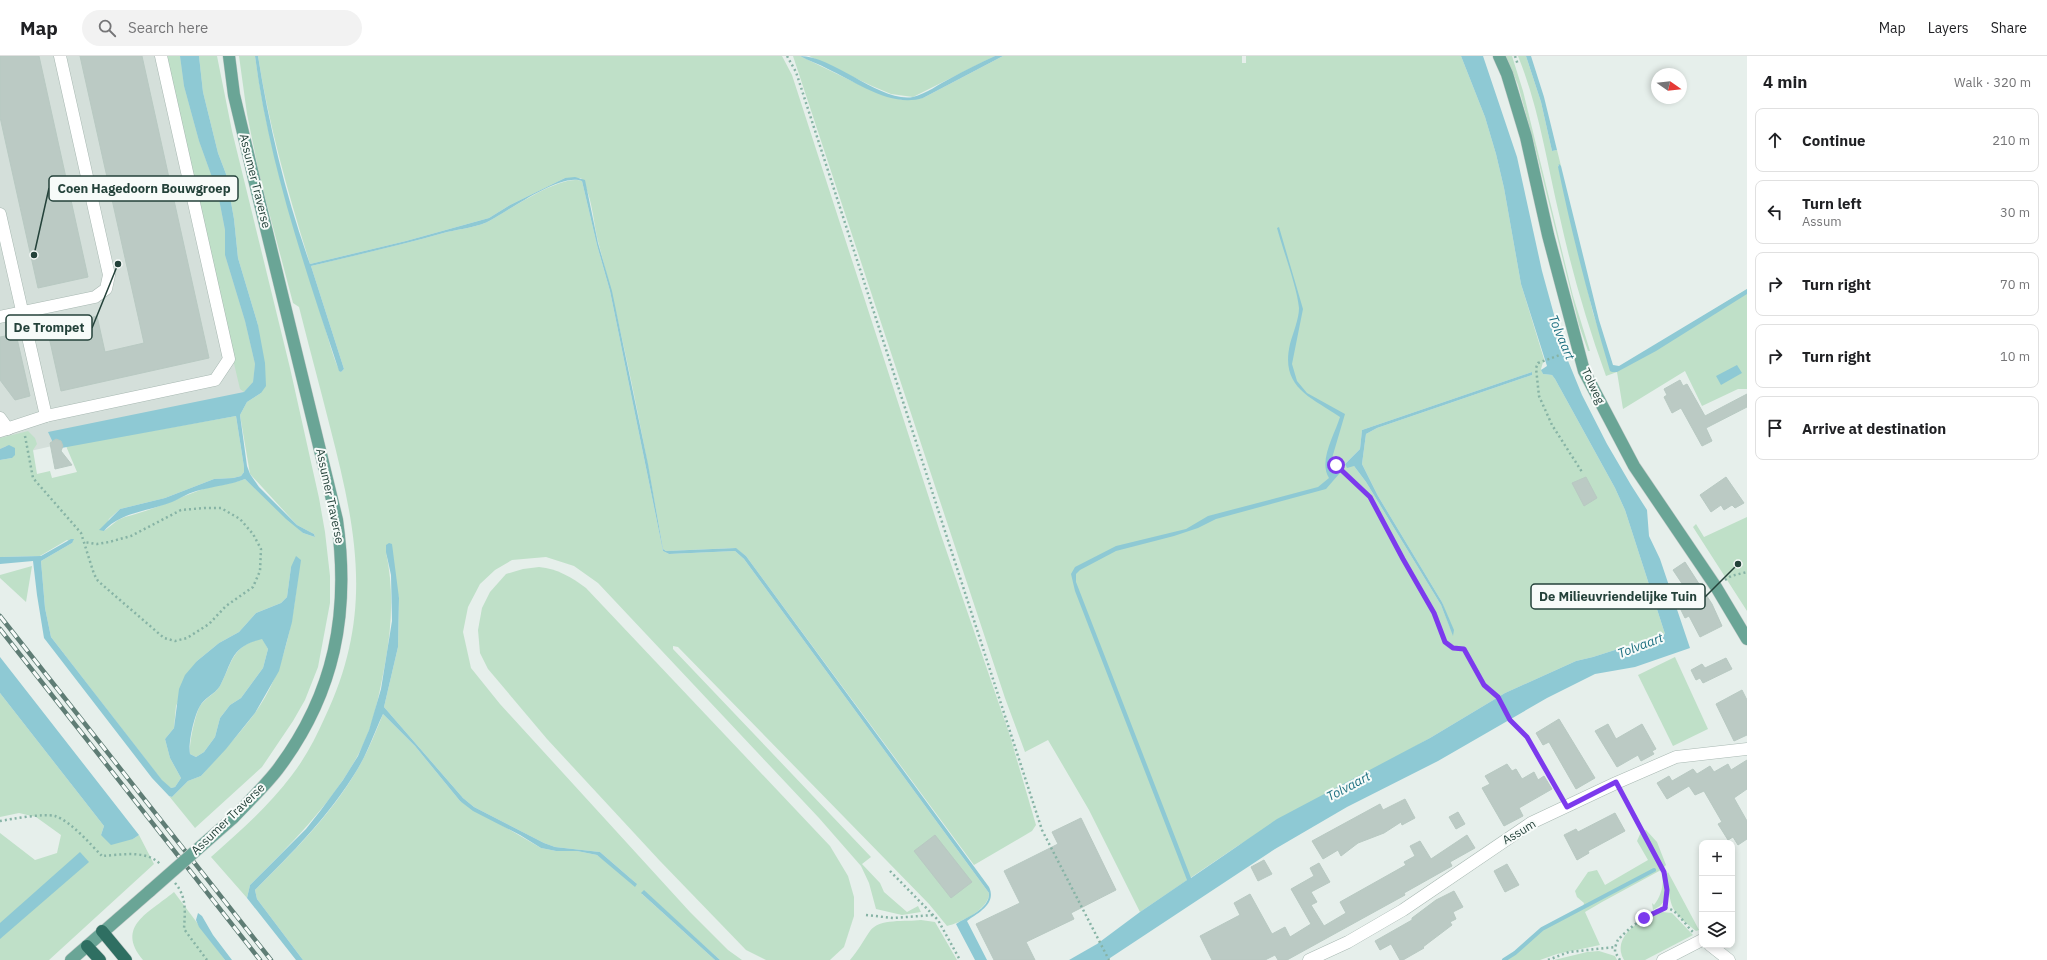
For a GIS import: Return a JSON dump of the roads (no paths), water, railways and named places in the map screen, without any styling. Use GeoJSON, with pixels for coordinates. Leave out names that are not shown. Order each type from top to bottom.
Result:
{"type":"FeatureCollection","features":[{"type":"Feature","properties":{"kind":"highway"},"geometry":{"type":"LineString","coordinates":[[102,931],[126,960]]}},
{"type":"Feature","properties":{"kind":"highway"},"geometry":{"type":"LineString","coordinates":[[87,946],[100,960]]}},
{"type":"Feature","properties":{"kind":"main road","name":"Assumer Traverse"},"geometry":{"type":"LineString","coordinates":[[70,960],[233,818],[282,763],[304,729],[330,671],[341,613],[342,570],[337,520],[234,95],[229,56]]}},
{"type":"Feature","properties":{"kind":"main road","name":"Tolweg"},"geometry":{"type":"LineString","coordinates":[[1499,56],[1507,74],[1526,137],[1548,235],[1584,371],[1634,466],[1716,587],[1747,639]]}},
{"type":"Feature","properties":{"kind":"street"},"geometry":{"type":"LineString","coordinates":[[0,317],[22,311],[95,297],[106,289],[109,275],[60,56]]}},
{"type":"Feature","properties":{"kind":"street"},"geometry":{"type":"LineString","coordinates":[[0,418],[4,430],[46,416],[215,380],[229,359],[161,56]]}},
{"type":"Feature","properties":{"kind":"street"},"geometry":{"type":"LineString","coordinates":[[1,219],[46,416]]}},
{"type":"Feature","properties":{"kind":"street","name":"Assum"},"geometry":{"type":"LineString","coordinates":[[1309,960],[1348,942],[1389,918],[1531,824],[1616,782],[1676,757],[1747,749]]}},
{"type":"Feature","properties":{"kind":"street"},"geometry":{"type":"LineString","coordinates":[[1663,960],[1699,937]]}},
{"type":"Feature","properties":{"kind":"street"},"geometry":{"type":"LineString","coordinates":[[1714,948],[1729,960]]}},
{"type":"Feature","properties":{"kind":"water"},"geometry":{"type":"Polygon","coordinates":[[[180,56],[199,56],[203,92],[218,153],[226,174],[234,219],[238,258],[258,325],[265,363],[266,386],[261,393],[247,402],[240,415],[247,466],[250,474],[259,487],[297,525],[314,534],[315,537],[303,533],[286,519],[245,479],[234,483],[193,492],[172,502],[127,516],[118,520],[104,531],[99,530],[120,509],[165,498],[214,479],[241,476],[244,472],[244,467],[236,416],[56,449],[48,432],[244,392],[253,382],[255,364],[245,321],[225,255],[225,230],[218,194],[199,141],[184,86],[180,56]]]}},
{"type":"Feature","properties":{"kind":"water"},"geometry":{"type":"Polygon","coordinates":[[[255,56],[258,56],[267,109],[279,161],[293,213],[310,264],[406,241],[489,218],[510,205],[565,178],[575,177],[585,180],[598,243],[612,291],[648,464],[663,549],[666,551],[736,548],[746,556],[989,887],[991,893],[988,903],[981,911],[967,921],[987,960],[975,960],[956,924],[982,908],[986,904],[989,893],[744,559],[735,551],[669,554],[663,551],[610,291],[597,245],[582,181],[573,180],[562,182],[549,187],[536,193],[491,220],[470,228],[447,232],[396,246],[311,266],[344,369],[341,372],[339,371],[301,255],[279,176],[261,96],[255,56]]]}},
{"type":"Feature","properties":{"kind":"water"},"geometry":{"type":"Polygon","coordinates":[[[800,56],[813,58],[828,63],[872,87],[887,93],[900,97],[913,97],[928,91],[995,56],[1003,56],[923,98],[899,100],[886,97],[862,87],[825,67],[800,56]]]}},
{"type":"Feature","properties":{"kind":"water","name":"Tolvaart"},"geometry":{"type":"Polygon","coordinates":[[[1461,56],[1483,56],[1517,157],[1542,271],[1564,351],[1582,395],[1607,444],[1647,510],[1649,536],[1660,559],[1690,648],[1635,667],[1595,674],[1547,698],[1438,761],[1347,807],[1275,849],[1107,960],[1069,960],[1097,944],[1187,880],[1075,591],[1071,574],[1075,567],[1116,546],[1186,529],[1208,516],[1318,487],[1329,478],[1325,464],[1326,456],[1340,417],[1300,389],[1289,371],[1288,359],[1290,344],[1297,321],[1299,308],[1293,279],[1277,228],[1279,227],[1303,309],[1292,364],[1297,381],[1307,393],[1345,414],[1330,465],[1333,471],[1337,471],[1339,474],[1326,489],[1216,519],[1198,528],[1174,536],[1116,551],[1080,570],[1076,574],[1076,582],[1191,878],[1277,819],[1430,738],[1505,693],[1576,661],[1665,634],[1625,510],[1615,488],[1555,379],[1552,375],[1543,374],[1541,370],[1547,366],[1521,284],[1504,188],[1496,154],[1485,117],[1461,56]]]}},
{"type":"Feature","properties":{"kind":"water"},"geometry":{"type":"Polygon","coordinates":[[[1526,56],[1531,56],[1544,97],[1557,150],[1552,151],[1541,102],[1526,56]]]}},
{"type":"Feature","properties":{"kind":"water"},"geometry":{"type":"Polygon","coordinates":[[[1559,164],[1561,166],[1599,320],[1613,365],[1619,366],[1747,289],[1747,294],[1656,351],[1617,372],[1610,371],[1575,244],[1563,193],[1558,167],[1559,164]]]}},
{"type":"Feature","properties":{"kind":"water"},"geometry":{"type":"Polygon","coordinates":[[[1737,365],[1742,373],[1721,385],[1716,376],[1737,365]]]}},
{"type":"Feature","properties":{"kind":"water"},"geometry":{"type":"Polygon","coordinates":[[[1532,372],[1532,375],[1377,428],[1366,434],[1362,464],[1378,496],[1442,602],[1454,630],[1453,636],[1441,605],[1366,482],[1354,466],[1347,468],[1345,464],[1360,449],[1362,430],[1532,372]]]}},
{"type":"Feature","properties":{"kind":"water"},"geometry":{"type":"Polygon","coordinates":[[[9,445],[15,448],[15,455],[12,458],[0,460],[0,449],[9,445]]]}},
{"type":"Feature","properties":{"kind":"water"},"geometry":{"type":"Polygon","coordinates":[[[71,539],[74,539],[72,543],[41,561],[45,608],[51,637],[162,780],[171,788],[175,787],[181,778],[170,758],[165,739],[174,728],[179,689],[185,675],[197,661],[219,643],[239,632],[256,613],[281,603],[287,597],[291,567],[296,556],[301,560],[292,622],[279,671],[255,713],[226,749],[201,776],[188,781],[172,797],[169,796],[152,778],[44,638],[33,561],[0,564],[0,557],[41,556],[71,539]],[[262,639],[244,646],[234,656],[220,686],[202,703],[198,710],[191,737],[190,754],[196,757],[204,752],[215,737],[220,718],[230,705],[241,698],[263,668],[268,649],[262,639]]]}},
{"type":"Feature","properties":{"kind":"water"},"geometry":{"type":"Polygon","coordinates":[[[389,543],[392,544],[399,598],[398,647],[384,707],[463,798],[474,807],[544,843],[555,847],[600,852],[637,884],[635,887],[597,855],[577,851],[556,851],[541,848],[520,835],[473,811],[460,801],[415,746],[383,714],[361,763],[335,803],[296,848],[255,890],[257,899],[303,960],[296,960],[247,898],[250,885],[306,829],[343,780],[358,756],[369,730],[381,689],[392,621],[391,575],[386,552],[386,545],[389,543]]]}},
{"type":"Feature","properties":{"kind":"water"},"geometry":{"type":"Polygon","coordinates":[[[0,657],[139,835],[133,839],[111,845],[101,835],[104,826],[0,693],[0,657]]]}},
{"type":"Feature","properties":{"kind":"water"},"geometry":{"type":"Polygon","coordinates":[[[80,852],[89,862],[0,939],[0,923],[80,852]]]}},
{"type":"Feature","properties":{"kind":"water"},"geometry":{"type":"Polygon","coordinates":[[[644,890],[720,960],[715,960],[641,893],[644,890]]]}},
{"type":"Feature","properties":{"kind":"water"},"geometry":{"type":"Polygon","coordinates":[[[198,913],[202,916],[213,935],[232,960],[225,960],[199,927],[196,920],[198,913]]]}},
{"type":"Feature","properties":{"kind":"waterway"},"geometry":{"type":"LineString","coordinates":[[1504,960],[1515,953],[1542,929],[1654,870]]}},
{"type":"Feature","properties":{"kind":"railway"},"geometry":{"type":"LineString","coordinates":[[0,616],[271,960]]}},
{"type":"Feature","properties":{"kind":"railway"},"geometry":{"type":"LineString","coordinates":[[0,629],[260,960]]}},
{"type":"Feature","properties":{"kind":"place","name":"Coen Hagedoorn Bouwgroep"},"geometry":{"type":"Point","coordinates":[34,255]}},
{"type":"Feature","properties":{"kind":"place","name":"De Trompet"},"geometry":{"type":"Point","coordinates":[118,264]}},
{"type":"Feature","properties":{"kind":"place","name":"De Milieuvriendelijke Tuin"},"geometry":{"type":"Point","coordinates":[1738,564]}}]}
